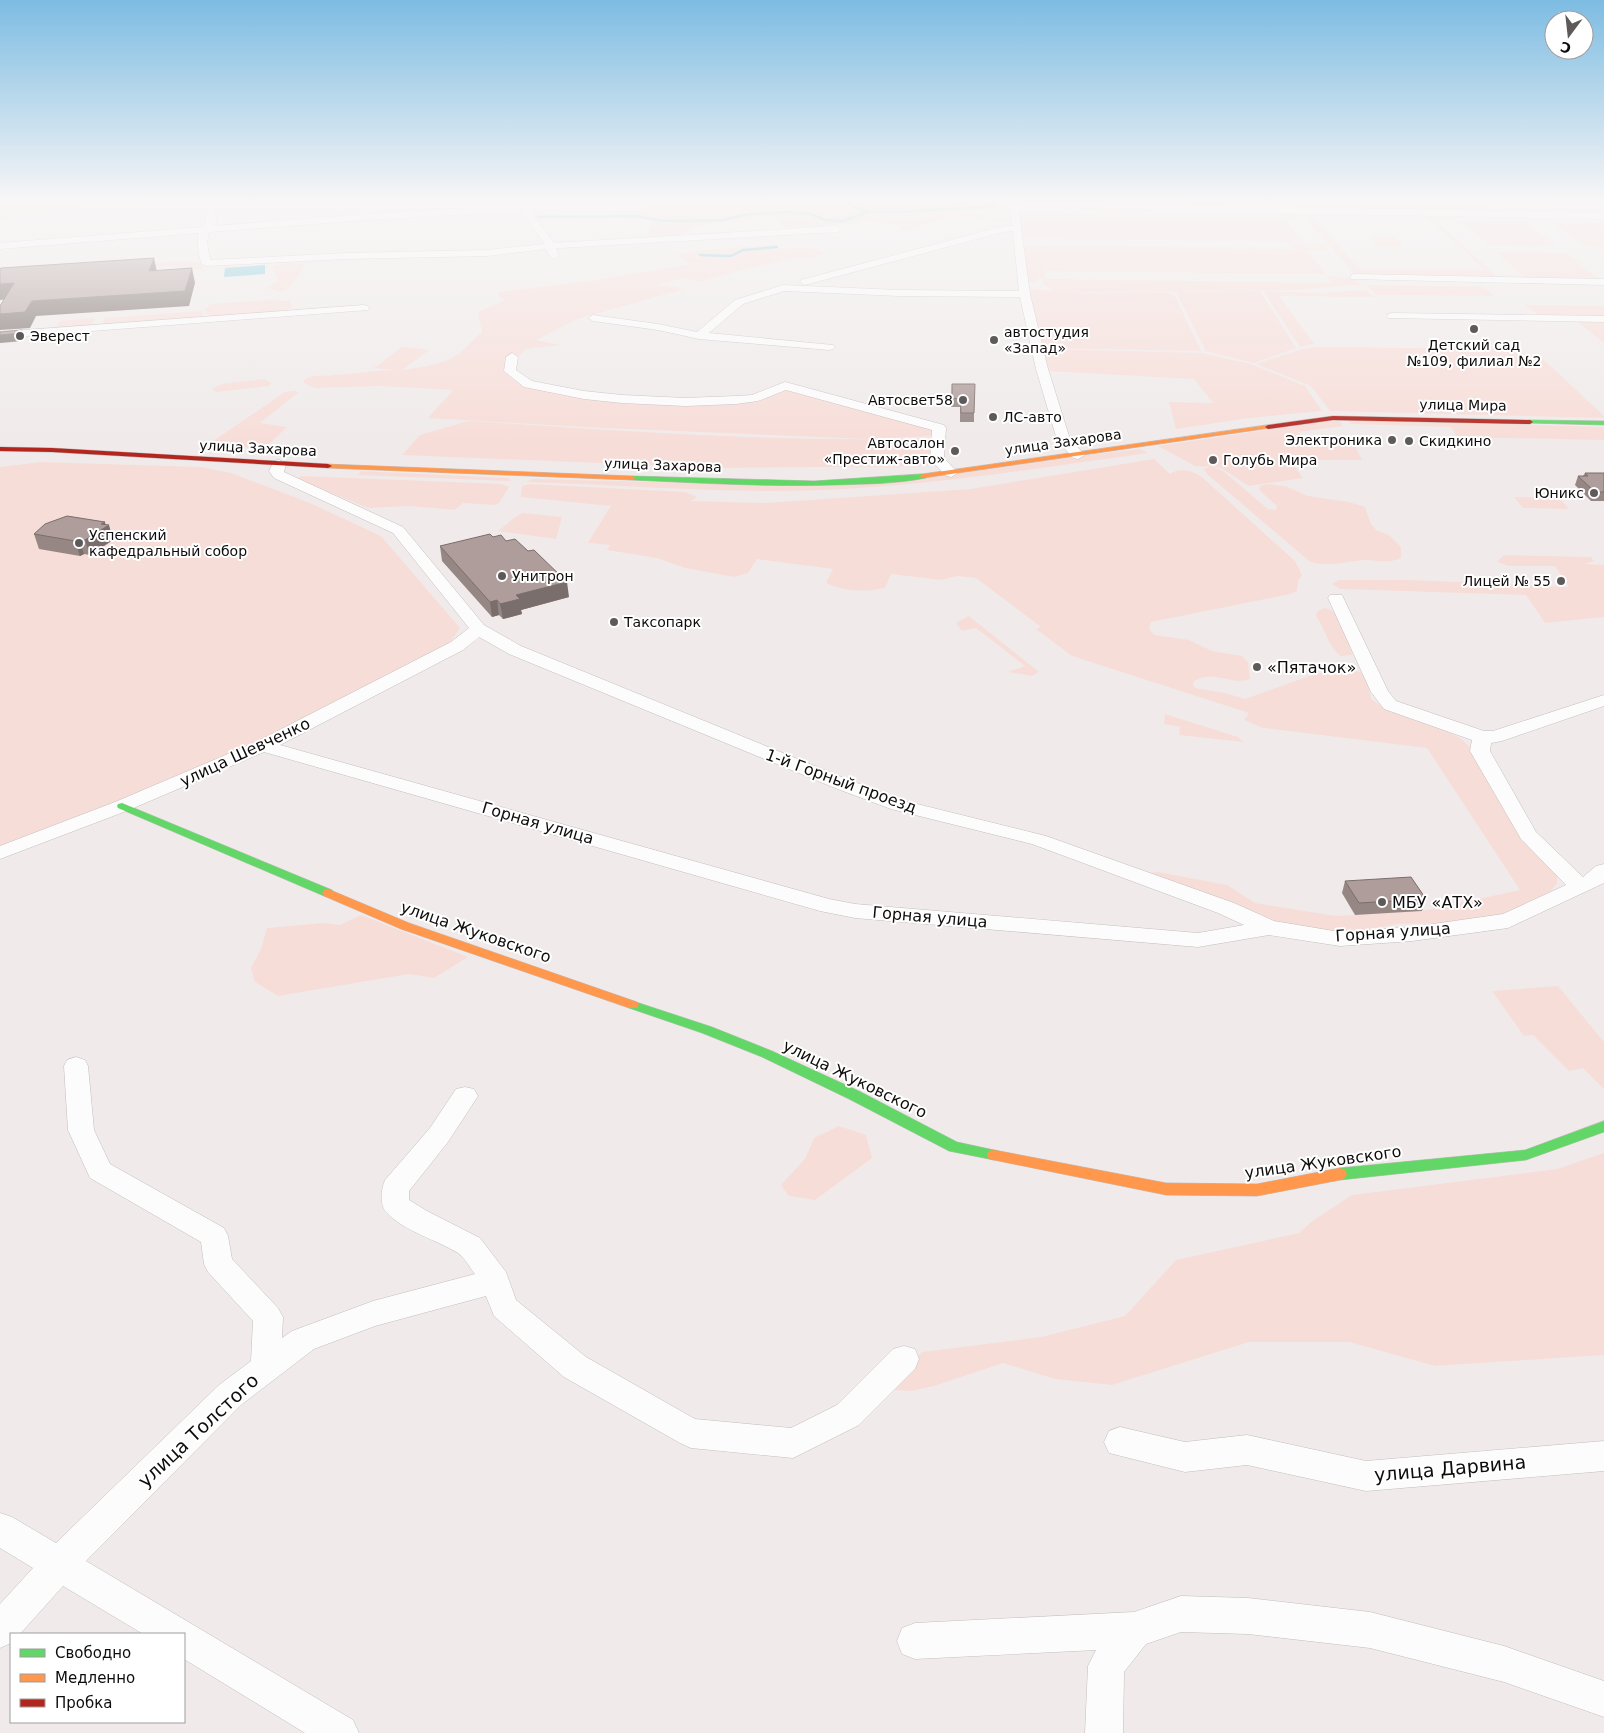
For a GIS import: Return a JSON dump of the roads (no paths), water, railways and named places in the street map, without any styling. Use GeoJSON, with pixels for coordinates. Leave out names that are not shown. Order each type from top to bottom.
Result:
{"type":"FeatureCollection","features":[{"type":"Feature","properties":{"kind":"main road","name":"улица Мира"},"geometry":{"type":"LineString","coordinates":[[1321,419],[1396,418],[1604,424]]}},
{"type":"Feature","properties":{"kind":"main road","name":"улица Захарова"},"geometry":{"type":"LineString","coordinates":[[0,449],[52,450],[279,464],[721,482],[826,483],[951,473],[1321,419]]}},
{"type":"Feature","properties":{"kind":"main road","name":"улица Жуковского"},"geometry":{"type":"LineString","coordinates":[[122,806],[405,926],[707,1030],[768,1054],[954,1147],[1166,1190],[1257,1190],[1342,1174],[1526,1155],[1604,1126]]}},
{"type":"Feature","properties":{"kind":"street"},"geometry":{"type":"LineString","coordinates":[[1023,282],[1042,369],[1064,440],[1078,455]]}},
{"type":"Feature","properties":{"kind":"street"},"geometry":{"type":"LineString","coordinates":[[699,336],[739,302],[783,288],[899,293],[1025,294]]}},
{"type":"Feature","properties":{"kind":"street"},"geometry":{"type":"LineString","coordinates":[[0,335],[364,308]]}},
{"type":"Feature","properties":{"kind":"street"},"geometry":{"type":"LineString","coordinates":[[1392,316],[1604,319]]}},
{"type":"Feature","properties":{"kind":"street"},"geometry":{"type":"LineString","coordinates":[[593,318],[658,327],[699,336],[830,347]]}},
{"type":"Feature","properties":{"kind":"street"},"geometry":{"type":"LineString","coordinates":[[512,357],[510,370],[528,384],[584,395],[638,400],[717,402],[754,398],[785,386],[939,428],[937,459],[951,473]]}},
{"type":"Feature","properties":{"kind":"street"},"geometry":{"type":"LineString","coordinates":[[279,464],[276,471],[279,475],[398,530],[478,629]]}},
{"type":"Feature","properties":{"kind":"street"},"geometry":{"type":"LineString","coordinates":[[1336,598],[1380,692],[1390,705],[1482,737],[1494,737],[1604,700]]}},
{"type":"Feature","properties":{"kind":"street","name":"улица Шевченко"},"geometry":{"type":"LineString","coordinates":[[0,853],[122,806],[263,746],[457,646],[478,629]]}},
{"type":"Feature","properties":{"kind":"street","name":"1-й Горный проезд"},"geometry":{"type":"LineString","coordinates":[[478,629],[515,650],[842,784],[898,805],[1040,840],[1226,908],[1269,928]]}},
{"type":"Feature","properties":{"kind":"street"},"geometry":{"type":"LineString","coordinates":[[1482,737],[1480,751],[1528,834],[1580,887]]}},
{"type":"Feature","properties":{"kind":"street","name":"Горная улица"},"geometry":{"type":"LineString","coordinates":[[263,746],[828,906],[846,909],[1198,940],[1269,928],[1340,939],[1422,933],[1508,921],[1594,881],[1604,871]]}},
{"type":"Feature","properties":{"kind":"street"},"geometry":{"type":"LineString","coordinates":[[76,1066],[81,1130],[100,1171],[214,1236],[218,1264],[268,1317],[266,1368]]}},
{"type":"Feature","properties":{"kind":"street"},"geometry":{"type":"LineString","coordinates":[[465,1096],[439,1135],[395,1188],[396,1205],[417,1219],[470,1246],[496,1281],[504,1307],[575,1367],[691,1433],[793,1443],[848,1415],[904,1359]]}},
{"type":"Feature","properties":{"kind":"street","name":"улица Толстого"},"geometry":{"type":"LineString","coordinates":[[0,1630],[59,1564],[230,1395],[303,1340],[373,1314],[496,1281]]}},
{"type":"Feature","properties":{"kind":"street","name":"улица Дарвина"},"geometry":{"type":"LineString","coordinates":[[1120,1442],[1185,1457],[1247,1450],[1366,1476],[1604,1456]]}},
{"type":"Feature","properties":{"kind":"street"},"geometry":{"type":"LineString","coordinates":[[0,1529],[174,1633]]}},
{"type":"Feature","properties":{"kind":"street"},"geometry":{"type":"LineString","coordinates":[[915,1641],[1134,1630],[1181,1614],[1248,1616],[1370,1630],[1504,1664],[1604,1698]]}},
{"type":"Feature","properties":{"kind":"street"},"geometry":{"type":"LineString","coordinates":[[1104,1733],[1106,1666],[1134,1630]]}},
{"type":"Feature","properties":{"kind":"street"},"geometry":{"type":"LineString","coordinates":[[185,1640],[340,1733]]}},
{"type":"Feature","properties":{"kind":"place","name":"Детский сад №109, филиал №2"},"geometry":{"type":"Point","coordinates":[1474,329]}},
{"type":"Feature","properties":{"kind":"place","name":"Эверест"},"geometry":{"type":"Point","coordinates":[20,336]}},
{"type":"Feature","properties":{"kind":"place","name":"автостудия «Запад»"},"geometry":{"type":"Point","coordinates":[994,340]}},
{"type":"Feature","properties":{"kind":"place","name":"Автосвет58"},"geometry":{"type":"Point","coordinates":[963,400]}},
{"type":"Feature","properties":{"kind":"place","name":"ЛС-авто"},"geometry":{"type":"Point","coordinates":[993,417]}},
{"type":"Feature","properties":{"kind":"place","name":"Электроника"},"geometry":{"type":"Point","coordinates":[1392,440]}},
{"type":"Feature","properties":{"kind":"place","name":"Скидкино"},"geometry":{"type":"Point","coordinates":[1409,441]}},
{"type":"Feature","properties":{"kind":"place","name":"Автосалон «Престиж-авто»"},"geometry":{"type":"Point","coordinates":[955,451]}},
{"type":"Feature","properties":{"kind":"place","name":"Голубь Мира"},"geometry":{"type":"Point","coordinates":[1213,460]}},
{"type":"Feature","properties":{"kind":"place","name":"Юникс"},"geometry":{"type":"Point","coordinates":[1594,493]}},
{"type":"Feature","properties":{"kind":"place","name":"Успенский кафедральный собор"},"geometry":{"type":"Point","coordinates":[79,543]}},
{"type":"Feature","properties":{"kind":"place","name":"Унитрон"},"geometry":{"type":"Point","coordinates":[502,576]}},
{"type":"Feature","properties":{"kind":"place","name":"Лицей № 55"},"geometry":{"type":"Point","coordinates":[1561,581]}},
{"type":"Feature","properties":{"kind":"place","name":"Таксопарк"},"geometry":{"type":"Point","coordinates":[614,622]}},
{"type":"Feature","properties":{"kind":"place","name":"«Пятачок»"},"geometry":{"type":"Point","coordinates":[1257,667]}},
{"type":"Feature","properties":{"kind":"place","name":"МБУ «АТХ»"},"geometry":{"type":"Point","coordinates":[1382,902]}}]}
